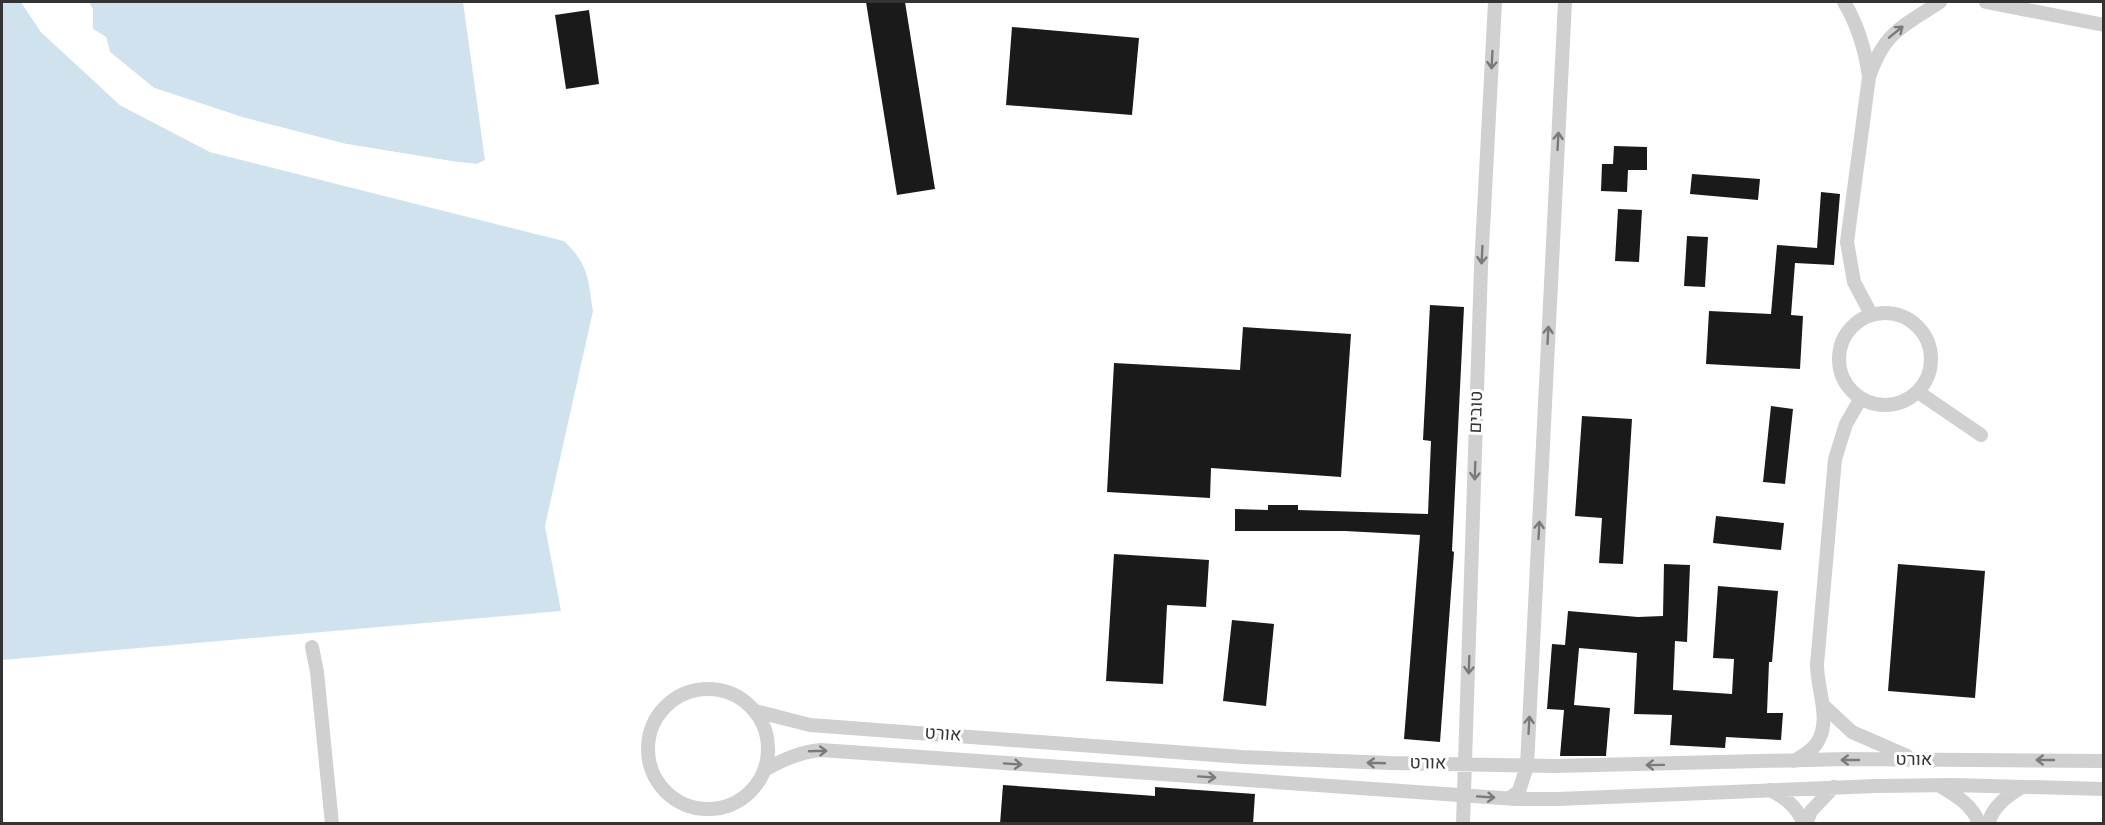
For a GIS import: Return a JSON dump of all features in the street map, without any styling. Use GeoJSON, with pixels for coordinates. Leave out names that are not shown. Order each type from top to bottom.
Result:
{"type":"FeatureCollection","features":[{"type":"Feature","properties":{"kind":"street","name":"טובים"},"geometry":{"type":"LineString","coordinates":[[1463,824],[1481,267],[1495,2]]}},
{"type":"Feature","properties":{"kind":"street"},"geometry":{"type":"LineString","coordinates":[[1510,798],[1519,791],[1527,766],[1565,2]]}},
{"type":"Feature","properties":{"kind":"street"},"geometry":{"type":"LineString","coordinates":[[1844,2],[1864,45],[1869,77]]}},
{"type":"Feature","properties":{"kind":"street"},"geometry":{"type":"LineString","coordinates":[[1871,314],[1854,282],[1847,242],[1869,77],[1884,42],[1940,2]]}},
{"type":"Feature","properties":{"kind":"street"},"geometry":{"type":"LineString","coordinates":[[1986,2],[2103,26]]}},
{"type":"Feature","properties":{"kind":"street"},"geometry":{"type":"LineString","coordinates":[[1885,312],[1899,314],[1912,321],[1922,330],[1929,343],[1932,357],[1926,382],[1918,392],[1894,405],[1882,405],[1869,403],[1847,386],[1841,373],[1839,358],[1841,344],[1847,331],[1858,321],[1871,314],[1885,312]]}},
{"type":"Feature","properties":{"kind":"street"},"geometry":{"type":"LineString","coordinates":[[1918,392],[1980,435]]}},
{"type":"Feature","properties":{"kind":"street"},"geometry":{"type":"LineString","coordinates":[[1794,761],[1816,744],[1821,733],[1823,705],[1817,680],[1817,665],[1834,459],[1846,424],[1861,398]]}},
{"type":"Feature","properties":{"kind":"street"},"geometry":{"type":"LineString","coordinates":[[312,647],[317,672],[332,824]]}},
{"type":"Feature","properties":{"kind":"street"},"geometry":{"type":"LineString","coordinates":[[700,689],[718,689],[736,695],[755,711],[762,721],[768,739],[768,758],[764,770],[753,791],[738,802],[721,809],[701,810],[682,805],[666,794],[654,778],[648,760],[648,741],[654,722],[665,706],[681,695],[700,689]]}},
{"type":"Feature","properties":{"kind":"street"},"geometry":{"type":"LineString","coordinates":[[1823,705],[1852,732],[1917,760]]}},
{"type":"Feature","properties":{"kind":"street","name":"אורט"},"geometry":{"type":"LineString","coordinates":[[755,711],[790,722],[822,726],[1242,757],[1527,766],[1794,761],[2103,761]]}},
{"type":"Feature","properties":{"kind":"street","name":"אורט"},"geometry":{"type":"LineString","coordinates":[[764,770],[789,757],[821,750],[1510,798],[1558,799],[1834,787],[1938,785],[2103,789]]}},
{"type":"Feature","properties":{"kind":"street"},"geometry":{"type":"LineString","coordinates":[[1938,785],[1959,797],[1969,807],[1979,824]]}},
{"type":"Feature","properties":{"kind":"street"},"geometry":{"type":"LineString","coordinates":[[1805,824],[1811,811],[1834,787]]}},
{"type":"Feature","properties":{"kind":"street"},"geometry":{"type":"LineString","coordinates":[[1988,824],[1998,805],[2008,795],[2022,787]]}},
{"type":"Feature","properties":{"kind":"street"},"geometry":{"type":"LineString","coordinates":[[1770,790],[1785,798],[1797,810],[1805,824]]}},
{"type":"Feature","properties":{"kind":"street"},"geometry":{"type":"LineString","coordinates":[[721,809],[723,824]]}},
{"type":"Feature","properties":{"kind":"water"},"geometry":{"type":"Polygon","coordinates":[[[2,2],[21,2],[41,32],[120,105],[210,152],[564,241],[583,265],[593,311],[545,526],[561,611],[2,660],[2,2]]]}},
{"type":"Feature","properties":{"kind":"water"},"geometry":{"type":"Polygon","coordinates":[[[89,2],[463,2],[485,160],[477,164],[457,162],[346,144],[245,118],[154,88],[110,52],[106,37],[93,29],[89,2]]]}},
{"type":"Feature","properties":{"kind":"pier"},"geometry":{"type":"Polygon","coordinates":[[[21,2],[24,2],[44,30],[122,103],[211,149],[556,236],[564,241],[210,152],[120,105],[41,32],[21,2]]]}},
{"type":"Feature","properties":{"kind":"pier"},"geometry":{"type":"Polygon","coordinates":[[[86,2],[89,2],[93,9],[93,29],[106,37],[110,52],[154,88],[245,118],[346,144],[457,162],[477,164],[485,160],[487,163],[477,167],[457,165],[345,147],[244,121],[153,90],[107,54],[103,39],[90,30],[90,10],[86,2]]]}},
{"type":"Feature","properties":{"kind":"building"},"geometry":{"type":"Polygon","coordinates":[[[866,2],[905,2],[935,189],[897,195],[866,2]]]}},
{"type":"Feature","properties":{"kind":"building"},"geometry":{"type":"Polygon","coordinates":[[[589,10],[599,84],[566,89],[555,15],[589,10]]]}},
{"type":"Feature","properties":{"kind":"building"},"geometry":{"type":"Polygon","coordinates":[[[1012,27],[1139,38],[1132,115],[1006,105],[1012,27]]]}},
{"type":"Feature","properties":{"kind":"building"},"geometry":{"type":"Polygon","coordinates":[[[1614,146],[1647,147],[1647,170],[1628,170],[1627,192],[1601,191],[1602,164],[1613,164],[1614,146]]]}},
{"type":"Feature","properties":{"kind":"building"},"geometry":{"type":"Polygon","coordinates":[[[1692,174],[1760,179],[1758,200],[1690,194],[1692,174]]]}},
{"type":"Feature","properties":{"kind":"building"},"geometry":{"type":"Polygon","coordinates":[[[1821,192],[1840,194],[1834,265],[1795,263],[1791,315],[1803,316],[1800,369],[1706,364],[1709,311],[1771,314],[1777,245],[1817,248],[1821,192]]]}},
{"type":"Feature","properties":{"kind":"building"},"geometry":{"type":"Polygon","coordinates":[[[1618,209],[1642,210],[1639,262],[1615,261],[1618,209]]]}},
{"type":"Feature","properties":{"kind":"building"},"geometry":{"type":"Polygon","coordinates":[[[1687,236],[1708,237],[1705,287],[1684,286],[1687,236]]]}},
{"type":"Feature","properties":{"kind":"building"},"geometry":{"type":"Polygon","coordinates":[[[1430,305],[1464,307],[1452,551],[1454,552],[1440,742],[1404,739],[1420,535],[1345,531],[1235,531],[1235,509],[1268,510],[1268,505],[1298,505],[1298,510],[1428,514],[1431,441],[1423,440],[1430,305]]]}},
{"type":"Feature","properties":{"kind":"building"},"geometry":{"type":"Polygon","coordinates":[[[1243,327],[1351,334],[1341,477],[1211,468],[1210,498],[1107,492],[1114,363],[1240,370],[1243,327]]]}},
{"type":"Feature","properties":{"kind":"building"},"geometry":{"type":"Polygon","coordinates":[[[1771,406],[1793,409],[1785,484],[1763,482],[1771,406]]]}},
{"type":"Feature","properties":{"kind":"building"},"geometry":{"type":"Polygon","coordinates":[[[1582,416],[1632,419],[1623,564],[1599,563],[1602,518],[1575,516],[1582,416]]]}},
{"type":"Feature","properties":{"kind":"building"},"geometry":{"type":"Polygon","coordinates":[[[1716,516],[1784,523],[1781,550],[1713,543],[1716,516]]]}},
{"type":"Feature","properties":{"kind":"building"},"geometry":{"type":"Polygon","coordinates":[[[1114,554],[1209,560],[1206,607],[1167,605],[1163,684],[1106,681],[1114,554]]]}},
{"type":"Feature","properties":{"kind":"building"},"geometry":{"type":"Polygon","coordinates":[[[1664,564],[1690,565],[1687,642],[1675,641],[1673,690],[1732,694],[1734,659],[1713,658],[1718,586],[1778,591],[1772,662],[1769,662],[1767,713],[1783,713],[1781,740],[1726,737],[1725,748],[1670,745],[1672,715],[1634,714],[1637,653],[1579,648],[1574,705],[1610,708],[1606,756],[1560,756],[1564,710],[1547,709],[1552,644],[1565,645],[1568,611],[1638,617],[1663,616],[1664,564]]]}},
{"type":"Feature","properties":{"kind":"building"},"geometry":{"type":"Polygon","coordinates":[[[1898,564],[1985,571],[1975,698],[1888,691],[1898,564]]]}},
{"type":"Feature","properties":{"kind":"building"},"geometry":{"type":"Polygon","coordinates":[[[1232,620],[1274,624],[1266,706],[1223,701],[1232,620]]]}},
{"type":"Feature","properties":{"kind":"building"},"geometry":{"type":"Polygon","coordinates":[[[1003,785],[1155,796],[1155,787],[1255,794],[1253,824],[1000,824],[1003,785]]]}}]}
